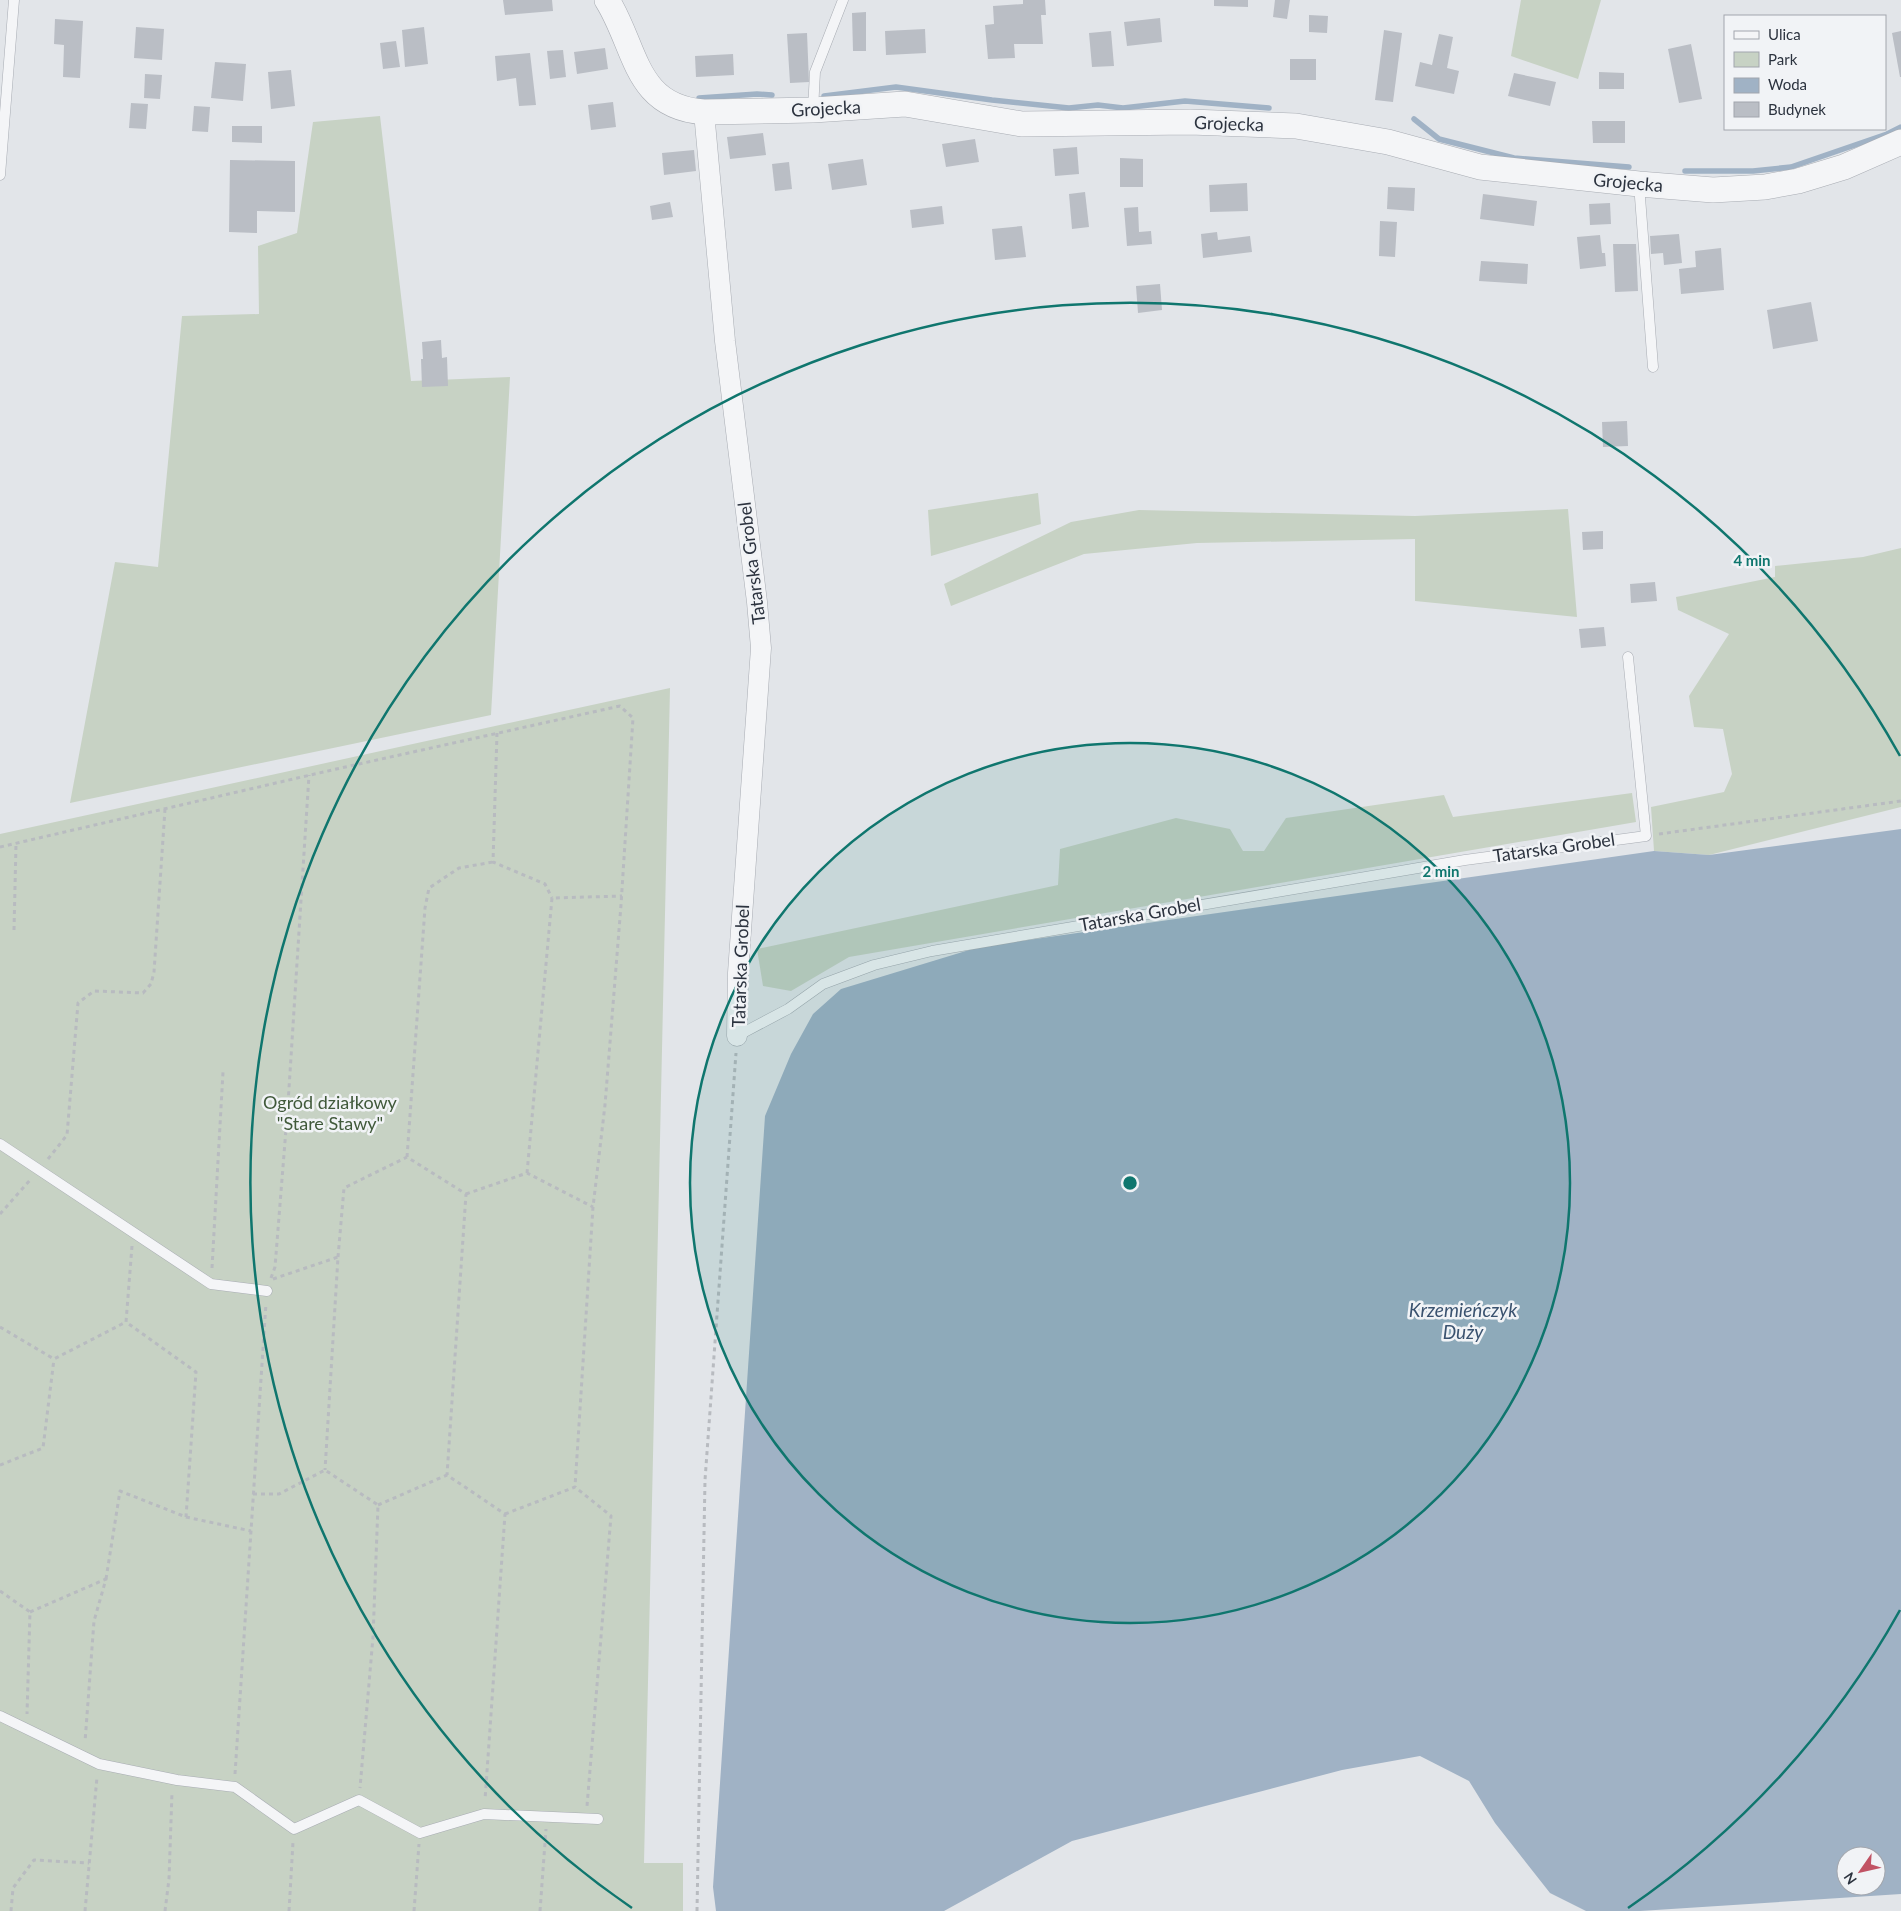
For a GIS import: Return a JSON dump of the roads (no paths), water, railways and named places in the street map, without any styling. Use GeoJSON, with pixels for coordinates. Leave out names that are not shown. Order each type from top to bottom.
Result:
{"type":"FeatureCollection","features":[{"type":"Feature","properties":{"kind":"street","name":"Grojecka"},"geometry":{"type":"LineString","coordinates":[[607,0],[641,73],[653,91],[665,101],[687,111],[813,110],[905,104],[1022,124],[1190,122],[1296,126],[1388,142],[1480,167],[1713,190],[1765,187],[1798,181],[1900,149]]}},
{"type":"Feature","properties":{"kind":"street","name":"Tatarska Grobel"},"geometry":{"type":"LineString","coordinates":[[704,112],[725,341],[761,648],[738,973],[738,1036]]}},
{"type":"Feature","properties":{"kind":"lane"},"geometry":{"type":"LineString","coordinates":[[0,175],[14,0]]}},
{"type":"Feature","properties":{"kind":"lane"},"geometry":{"type":"LineString","coordinates":[[813,110],[815,72],[844,0]]}},
{"type":"Feature","properties":{"kind":"lane"},"geometry":{"type":"LineString","coordinates":[[1639,184],[1653,367]]}},
{"type":"Feature","properties":{"kind":"lane","name":"Tatarska Grobel"},"geometry":{"type":"LineString","coordinates":[[738,1036],[788,1009],[823,984],[874,965],[932,951],[1465,860],[1646,836],[1628,657]]}},
{"type":"Feature","properties":{"kind":"lane"},"geometry":{"type":"LineString","coordinates":[[0,1144],[211,1284],[267,1292]]}},
{"type":"Feature","properties":{"kind":"lane"},"geometry":{"type":"LineString","coordinates":[[0,1716],[99,1764],[173,1779],[235,1787],[294,1829],[359,1800],[420,1833],[484,1814],[598,1819]]}},
{"type":"Feature","properties":{"kind":"water","name":"Krzemieńczyk Duży"},"geometry":{"type":"Polygon","coordinates":[[[1901,829],[1901,1894],[1886,1895],[1886,1846],[1836,1846],[1836,1896],[1870,1896],[1640,1911],[1586,1911],[1550,1893],[1495,1823],[1469,1781],[1420,1756],[1342,1770],[1072,1841],[944,1911],[716,1911],[713,1887],[765,1116],[791,1054],[813,1014],[841,989],[979,947],[1654,851],[1709,855],[1901,829]]]}},
{"type":"Feature","properties":{"kind":"waterway"},"geometry":{"type":"LineString","coordinates":[[824,96],[896,87],[1069,108],[1098,105],[1123,108],[1185,101],[1269,108]]}},
{"type":"Feature","properties":{"kind":"waterway"},"geometry":{"type":"LineString","coordinates":[[699,98],[757,94],[772,95]]}},
{"type":"Feature","properties":{"kind":"waterway"},"geometry":{"type":"LineString","coordinates":[[1414,119],[1439,139],[1514,158],[1629,167]]}},
{"type":"Feature","properties":{"kind":"waterway"},"geometry":{"type":"LineString","coordinates":[[1685,171],[1753,171],[1791,167],[1887,134],[1901,127]]}},
{"type":"Feature","properties":{"kind":"park label","name":"Ogród działkowy \"Stare Stawy\""},"geometry":{"type":"Point","coordinates":[330,1113]}}]}
